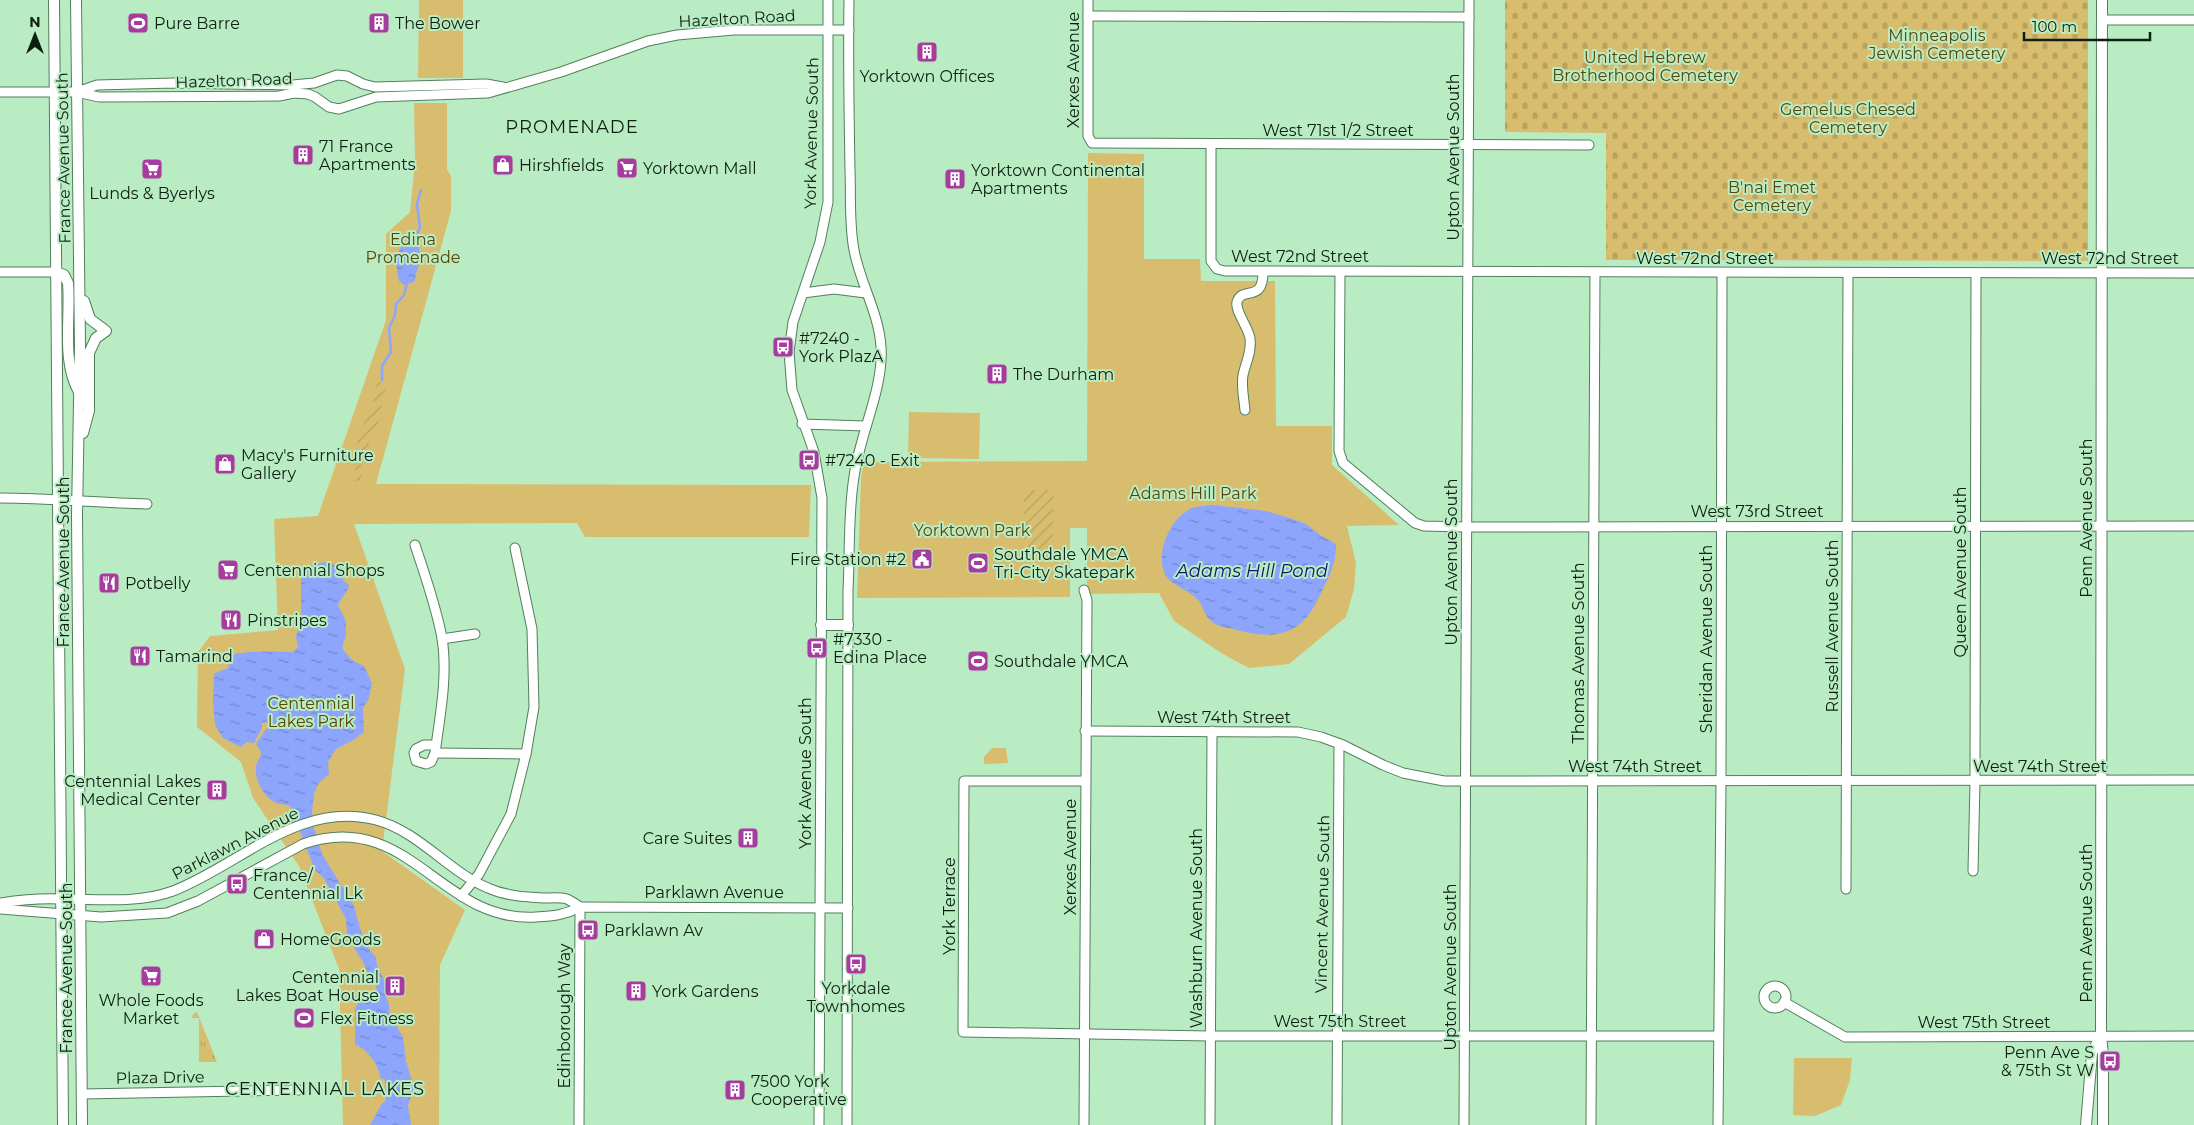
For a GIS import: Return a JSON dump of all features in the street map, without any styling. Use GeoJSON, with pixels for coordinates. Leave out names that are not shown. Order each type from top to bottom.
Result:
{"type":"FeatureCollection","features":[{"type":"Feature","properties":{"kind":"main road","name":"France Avenue South"},"geometry":{"type":"LineString","coordinates":[[54,0],[63,1125]]}},
{"type":"Feature","properties":{"kind":"main road","name":"France Avenue South"},"geometry":{"type":"LineString","coordinates":[[76,0],[80,282],[80,394],[77,502],[82,1125]]}},
{"type":"Feature","properties":{"kind":"main road","name":"Penn Avenue South"},"geometry":{"type":"LineString","coordinates":[[2102,0],[2101,1036],[2103,1054],[2103,1125]]}},
{"type":"Feature","properties":{"kind":"main road"},"geometry":{"type":"LineString","coordinates":[[56,272],[64,275],[68,283],[69,357],[73,381],[80,394]]}},
{"type":"Feature","properties":{"kind":"main road"},"geometry":{"type":"LineString","coordinates":[[79,450],[89,411],[89,353],[96,338],[106,330],[90,319],[86,312],[80,282]]}},
{"type":"Feature","properties":{"kind":"main road"},"geometry":{"type":"LineString","coordinates":[[821,625],[848,625]]}},
{"type":"Feature","properties":{"kind":"main road","name":"Penn Avenue South"},"geometry":{"type":"LineString","coordinates":[[2086,1125],[2092,1053],[2101,1036]]}},
{"type":"Feature","properties":{"kind":"street","name":"York Avenue South"},"geometry":{"type":"LineString","coordinates":[[819,1125],[822,498],[814,452],[802,424],[792,390],[789,352],[793,322],[820,242],[828,202],[828,0]]}},
{"type":"Feature","properties":{"kind":"street"},"geometry":{"type":"LineString","coordinates":[[847,1125],[848,625],[852,498],[857,459],[877,386],[881,348],[875,312],[866,293],[854,249],[848,98],[849,0]]}},
{"type":"Feature","properties":{"kind":"street","name":"Xerxes Avenue"},"geometry":{"type":"LineString","coordinates":[[1088,0],[1089,140]]}},
{"type":"Feature","properties":{"kind":"street","name":"Upton Avenue South"},"geometry":{"type":"LineString","coordinates":[[1464,1125],[1469,0]]}},
{"type":"Feature","properties":{"kind":"street"},"geometry":{"type":"LineString","coordinates":[[1088,16],[1468,17]]}},
{"type":"Feature","properties":{"kind":"street"},"geometry":{"type":"LineString","coordinates":[[2102,20],[2194,20]]}},
{"type":"Feature","properties":{"kind":"street","name":"Hazelton Road"},"geometry":{"type":"LineString","coordinates":[[0,92],[76,92],[99,97],[136,98],[262,96],[301,93],[315,97],[330,107],[339,109],[376,97],[488,93],[555,74],[648,41],[677,35],[734,30],[849,30]]}},
{"type":"Feature","properties":{"kind":"street","name":"Hazelton Road"},"geometry":{"type":"LineString","coordinates":[[76,92],[97,85],[174,83],[293,85],[324,79],[338,74],[375,87],[486,84],[505,87]]}},
{"type":"Feature","properties":{"kind":"street"},"geometry":{"type":"LineString","coordinates":[[323,102],[320,88],[324,79]]}},
{"type":"Feature","properties":{"kind":"street"},"geometry":{"type":"LineString","coordinates":[[353,104],[358,92],[354,80]]}},
{"type":"Feature","properties":{"kind":"street","name":"West 71st 1/2 Street"},"geometry":{"type":"LineString","coordinates":[[1089,140],[1092,143],[1211,145],[1589,145]]}},
{"type":"Feature","properties":{"kind":"street","name":"West 72nd Street"},"geometry":{"type":"LineString","coordinates":[[1211,145],[1210,261],[1217,269],[1225,271],[2194,273]]}},
{"type":"Feature","properties":{"kind":"street"},"geometry":{"type":"LineString","coordinates":[[0,272],[56,272]]}},
{"type":"Feature","properties":{"kind":"street"},"geometry":{"type":"LineString","coordinates":[[1245,410],[1243,377],[1249,357],[1250,338],[1246,324],[1237,309],[1237,302],[1240,297],[1259,290],[1263,284],[1263,272]]}},
{"type":"Feature","properties":{"kind":"street","name":"West 73rd Street"},"geometry":{"type":"LineString","coordinates":[[1340,272],[1339,452],[1343,463],[1414,523],[1424,526],[2194,526]]}},
{"type":"Feature","properties":{"kind":"street","name":"Thomas Avenue South"},"geometry":{"type":"LineString","coordinates":[[1591,1125],[1595,272]]}},
{"type":"Feature","properties":{"kind":"street","name":"Sheridan Avenue South"},"geometry":{"type":"LineString","coordinates":[[1718,1125],[1722,273]]}},
{"type":"Feature","properties":{"kind":"street","name":"Russell Avenue South"},"geometry":{"type":"LineString","coordinates":[[1846,889],[1848,273]]}},
{"type":"Feature","properties":{"kind":"street","name":"Queen Avenue South"},"geometry":{"type":"LineString","coordinates":[[1973,871],[1976,781],[1976,274]]}},
{"type":"Feature","properties":{"kind":"street"},"geometry":{"type":"LineString","coordinates":[[803,293],[834,289],[866,293]]}},
{"type":"Feature","properties":{"kind":"street"},"geometry":{"type":"LineString","coordinates":[[802,424],[866,426]]}},
{"type":"Feature","properties":{"kind":"street"},"geometry":{"type":"LineString","coordinates":[[0,498],[147,504]]}},
{"type":"Feature","properties":{"kind":"street"},"geometry":{"type":"LineString","coordinates":[[415,545],[442,639],[443,694],[436,749],[526,754]]}},
{"type":"Feature","properties":{"kind":"street"},"geometry":{"type":"LineString","coordinates":[[461,896],[473,881],[512,814],[526,754],[534,707],[534,658],[531,624],[515,548]]}},
{"type":"Feature","properties":{"kind":"street","name":"Xerxes Avenue"},"geometry":{"type":"LineString","coordinates":[[1084,590],[1087,594],[1084,1125]]}},
{"type":"Feature","properties":{"kind":"street"},"geometry":{"type":"LineString","coordinates":[[442,639],[475,634]]}},
{"type":"Feature","properties":{"kind":"street","name":"West 74th Street"},"geometry":{"type":"LineString","coordinates":[[1085,731],[1298,732],[1339,744],[1403,773],[1424,778],[1466,781],[2194,780]]}},
{"type":"Feature","properties":{"kind":"street","name":"Washburn Avenue South"},"geometry":{"type":"LineString","coordinates":[[1210,1125],[1212,731]]}},
{"type":"Feature","properties":{"kind":"street","name":"Vincent Avenue South"},"geometry":{"type":"LineString","coordinates":[[1337,1125],[1339,744]]}},
{"type":"Feature","properties":{"kind":"street","name":"York Terrace"},"geometry":{"type":"LineString","coordinates":[[963,1032],[964,781],[1085,781]]}},
{"type":"Feature","properties":{"kind":"street","name":"Parklawn Avenue"},"geometry":{"type":"LineString","coordinates":[[0,903],[32,899],[132,899],[170,892],[212,872],[296,826],[318,819],[348,817],[375,820],[402,830],[416,838],[473,881],[500,893],[527,897],[566,899],[580,907]]}},
{"type":"Feature","properties":{"kind":"street","name":"Parklawn Avenue"},"geometry":{"type":"LineString","coordinates":[[0,909],[80,915],[128,916],[167,913],[198,901],[303,844],[323,838],[347,837],[375,841],[408,858],[461,896],[491,911],[518,917],[567,914],[580,907],[848,908]]}},
{"type":"Feature","properties":{"kind":"street","name":"Edinborough Way"},"geometry":{"type":"LineString","coordinates":[[579,1125],[580,907]]}},
{"type":"Feature","properties":{"kind":"street","name":"West 75th Street"},"geometry":{"type":"LineString","coordinates":[[1784,1002],[1845,1037],[2194,1036]]}},
{"type":"Feature","properties":{"kind":"street","name":"West 75th Street"},"geometry":{"type":"LineString","coordinates":[[963,1032],[1210,1036],[1718,1036]]}},
{"type":"Feature","properties":{"kind":"street","name":"Plaza Drive"},"geometry":{"type":"LineString","coordinates":[[82,1094],[299,1090]]}},
{"type":"Feature","properties":{"kind":"green space"},"geometry":{"type":"Polygon","coordinates":[[[419,0],[463,0],[463,78],[418,78],[419,0]]]}},
{"type":"Feature","properties":{"kind":"green space"},"geometry":{"type":"Polygon","coordinates":[[[1505,0],[2088,0],[2088,261],[1606,260],[1606,133],[1505,132],[1505,0]]]}},
{"type":"Feature","properties":{"kind":"green space","name":"Centennial Lakes Park"},"geometry":{"type":"Polygon","coordinates":[[[414,103],[447,103],[447,169],[451,176],[451,211],[376,484],[811,485],[809,537],[585,537],[577,523],[354,524],[405,669],[382,851],[465,910],[440,965],[439,1125],[343,1125],[339,969],[299,866],[253,798],[241,762],[197,727],[198,652],[210,636],[278,630],[274,519],[318,516],[386,320],[386,234],[410,212],[415,162],[414,103]]]}},
{"type":"Feature","properties":{"kind":"green space","name":"Adams Hill Park"},"geometry":{"type":"Polygon","coordinates":[[[1088,153],[1144,154],[1144,259],[1200,259],[1201,281],[1275,281],[1276,426],[1332,426],[1332,465],[1399,525],[1347,526],[1356,563],[1354,589],[1346,617],[1289,664],[1249,668],[1221,653],[1174,621],[1159,593],[1087,594],[1087,528],[1070,528],[1070,597],[857,598],[861,477],[864,462],[1087,461],[1088,153]]]}},
{"type":"Feature","properties":{"kind":"green space"},"geometry":{"type":"Polygon","coordinates":[[[377,382],[387,383],[378,423],[361,461],[362,481],[354,481],[358,436],[373,405],[377,382]]]}},
{"type":"Feature","properties":{"kind":"green space"},"geometry":{"type":"Polygon","coordinates":[[[909,412],[980,413],[979,459],[908,458],[909,412]]]}},
{"type":"Feature","properties":{"kind":"green space"},"geometry":{"type":"Polygon","coordinates":[[[1024,490],[1053,490],[1053,554],[1024,554],[1024,490]]]}},
{"type":"Feature","properties":{"kind":"green space"},"geometry":{"type":"Polygon","coordinates":[[[992,748],[1006,748],[1008,763],[984,764],[984,757],[992,748]]]}},
{"type":"Feature","properties":{"kind":"green space"},"geometry":{"type":"Polygon","coordinates":[[[197,1012],[217,1062],[199,1062],[199,1018],[192,1018],[193,1014],[197,1012]]]}},
{"type":"Feature","properties":{"kind":"green space"},"geometry":{"type":"Polygon","coordinates":[[[1794,1058],[1852,1058],[1850,1080],[1841,1105],[1815,1116],[1793,1115],[1794,1058]]]}},
{"type":"Feature","properties":{"kind":"water"},"geometry":{"type":"Polygon","coordinates":[[[408,238],[415,239],[420,255],[414,282],[404,285],[399,281],[397,258],[398,253],[408,238]]]}},
{"type":"Feature","properties":{"kind":"water","name":"Adams Hill Pond"},"geometry":{"type":"Polygon","coordinates":[[[1213,505],[1266,511],[1290,518],[1306,524],[1336,544],[1333,566],[1317,601],[1310,613],[1294,628],[1284,632],[1262,635],[1217,625],[1209,620],[1195,597],[1172,582],[1165,574],[1162,566],[1163,547],[1166,537],[1176,520],[1190,509],[1213,505]]]}},
{"type":"Feature","properties":{"kind":"water","name":"CENTENNIAL LAKES"},"geometry":{"type":"Polygon","coordinates":[[[325,562],[340,567],[343,572],[343,580],[349,585],[338,605],[346,621],[346,637],[343,643],[343,650],[353,661],[364,666],[372,683],[369,698],[363,708],[364,732],[336,749],[328,762],[329,774],[318,784],[314,794],[312,812],[314,828],[322,854],[354,906],[363,939],[376,957],[377,966],[387,986],[385,995],[389,1004],[389,1014],[403,1037],[406,1061],[414,1088],[408,1105],[411,1125],[370,1125],[381,1105],[386,1100],[385,1079],[381,1079],[378,1068],[369,1054],[355,1044],[355,1009],[360,999],[377,993],[376,984],[371,979],[354,948],[353,940],[347,934],[346,919],[324,878],[315,870],[290,806],[277,803],[268,798],[261,788],[257,778],[256,767],[261,752],[256,744],[269,727],[269,724],[266,722],[262,723],[262,728],[254,743],[247,742],[240,747],[223,738],[215,725],[213,702],[215,673],[228,668],[232,655],[254,652],[293,652],[298,647],[296,637],[301,618],[301,579],[309,566],[325,562]]]}},
{"type":"Feature","properties":{"kind":"waterway"},"geometry":{"type":"LineString","coordinates":[[413,241],[420,228],[417,204],[421,190]]}},
{"type":"Feature","properties":{"kind":"waterway"},"geometry":{"type":"LineString","coordinates":[[382,380],[382,366],[391,352],[389,328],[395,315],[396,304],[404,295],[407,283]]}},
{"type":"Feature","properties":{"kind":"place","name":"Pure Barre"},"geometry":{"type":"Point","coordinates":[138,23]}},
{"type":"Feature","properties":{"kind":"place","name":"The Bower"},"geometry":{"type":"Point","coordinates":[379,23]}},
{"type":"Feature","properties":{"kind":"place","name":"Yorktown Offices"},"geometry":{"type":"Point","coordinates":[927,52]}},
{"type":"Feature","properties":{"kind":"place","name":"71 France Apartments"},"geometry":{"type":"Point","coordinates":[303,155]}},
{"type":"Feature","properties":{"kind":"place","name":"Hirshfields"},"geometry":{"type":"Point","coordinates":[503,165]}},
{"type":"Feature","properties":{"kind":"place","name":"Yorktown Mall"},"geometry":{"type":"Point","coordinates":[627,168]}},
{"type":"Feature","properties":{"kind":"place","name":"Lunds & Byerlys"},"geometry":{"type":"Point","coordinates":[152,169]}},
{"type":"Feature","properties":{"kind":"place","name":"Yorktown Continental Apartments"},"geometry":{"type":"Point","coordinates":[955,179]}},
{"type":"Feature","properties":{"kind":"place","name":"#7240 - York PlazA"},"geometry":{"type":"Point","coordinates":[783,347]}},
{"type":"Feature","properties":{"kind":"place","name":"The Durham"},"geometry":{"type":"Point","coordinates":[997,374]}},
{"type":"Feature","properties":{"kind":"place","name":"#7240 - Exit"},"geometry":{"type":"Point","coordinates":[809,460]}},
{"type":"Feature","properties":{"kind":"place","name":"Macy's Furniture Gallery"},"geometry":{"type":"Point","coordinates":[225,464]}},
{"type":"Feature","properties":{"kind":"place","name":"Fire Station #2"},"geometry":{"type":"Point","coordinates":[922,559]}},
{"type":"Feature","properties":{"kind":"place","name":"Southdale YMCA Tri-City Skatepark"},"geometry":{"type":"Point","coordinates":[978,563]}},
{"type":"Feature","properties":{"kind":"place","name":"Centennial Shops"},"geometry":{"type":"Point","coordinates":[228,570]}},
{"type":"Feature","properties":{"kind":"place","name":"Potbelly"},"geometry":{"type":"Point","coordinates":[109,583]}},
{"type":"Feature","properties":{"kind":"place","name":"Pinstripes"},"geometry":{"type":"Point","coordinates":[231,620]}},
{"type":"Feature","properties":{"kind":"place","name":"#7330 - Edina Place"},"geometry":{"type":"Point","coordinates":[817,648]}},
{"type":"Feature","properties":{"kind":"place","name":"Tamarind"},"geometry":{"type":"Point","coordinates":[140,656]}},
{"type":"Feature","properties":{"kind":"place","name":"Southdale YMCA"},"geometry":{"type":"Point","coordinates":[978,661]}},
{"type":"Feature","properties":{"kind":"place","name":"Centennial Lakes Medical Center"},"geometry":{"type":"Point","coordinates":[217,790]}},
{"type":"Feature","properties":{"kind":"place","name":"Care Suites"},"geometry":{"type":"Point","coordinates":[748,838]}},
{"type":"Feature","properties":{"kind":"place","name":"France/ Centennial Lk"},"geometry":{"type":"Point","coordinates":[237,884]}},
{"type":"Feature","properties":{"kind":"place","name":"Parklawn Av"},"geometry":{"type":"Point","coordinates":[588,930]}},
{"type":"Feature","properties":{"kind":"place","name":"HomeGoods"},"geometry":{"type":"Point","coordinates":[264,939]}},
{"type":"Feature","properties":{"kind":"place","name":"Yorkdale Townhomes"},"geometry":{"type":"Point","coordinates":[856,964]}},
{"type":"Feature","properties":{"kind":"place","name":"Whole Foods Market"},"geometry":{"type":"Point","coordinates":[151,976]}},
{"type":"Feature","properties":{"kind":"place","name":"Centennial Lakes Boat House"},"geometry":{"type":"Point","coordinates":[395,986]}},
{"type":"Feature","properties":{"kind":"place","name":"York Gardens"},"geometry":{"type":"Point","coordinates":[636,991]}},
{"type":"Feature","properties":{"kind":"place","name":"Flex Fitness"},"geometry":{"type":"Point","coordinates":[304,1018]}},
{"type":"Feature","properties":{"kind":"place","name":"Penn Ave S & 75th St W"},"geometry":{"type":"Point","coordinates":[2110,1061]}},
{"type":"Feature","properties":{"kind":"place","name":"7500 York Cooperative"},"geometry":{"type":"Point","coordinates":[735,1090]}},
{"type":"Feature","properties":{"kind":"district","name":"PROMENADE"},"geometry":{"type":"Point","coordinates":[572,127]}},
{"type":"Feature","properties":{"kind":"district","name":"CENTENNIAL LAKES"},"geometry":{"type":"Point","coordinates":[325,1089]}},
{"type":"Feature","properties":{"kind":"park label","name":"Minneapolis Jewish Cemetery"},"geometry":{"type":"Point","coordinates":[1937,44]}},
{"type":"Feature","properties":{"kind":"park label","name":"United Hebrew Brotherhood Cemetery"},"geometry":{"type":"Point","coordinates":[1645,66]}},
{"type":"Feature","properties":{"kind":"park label","name":"Gemelus Chesed Cemetery"},"geometry":{"type":"Point","coordinates":[1848,118]}},
{"type":"Feature","properties":{"kind":"park label","name":"B'nai Emet Cemetery"},"geometry":{"type":"Point","coordinates":[1772,196]}},
{"type":"Feature","properties":{"kind":"park label","name":"Edina Promenade"},"geometry":{"type":"Point","coordinates":[413,248]}},
{"type":"Feature","properties":{"kind":"park label","name":"Yorktown Park"},"geometry":{"type":"Point","coordinates":[972,530]}}]}
